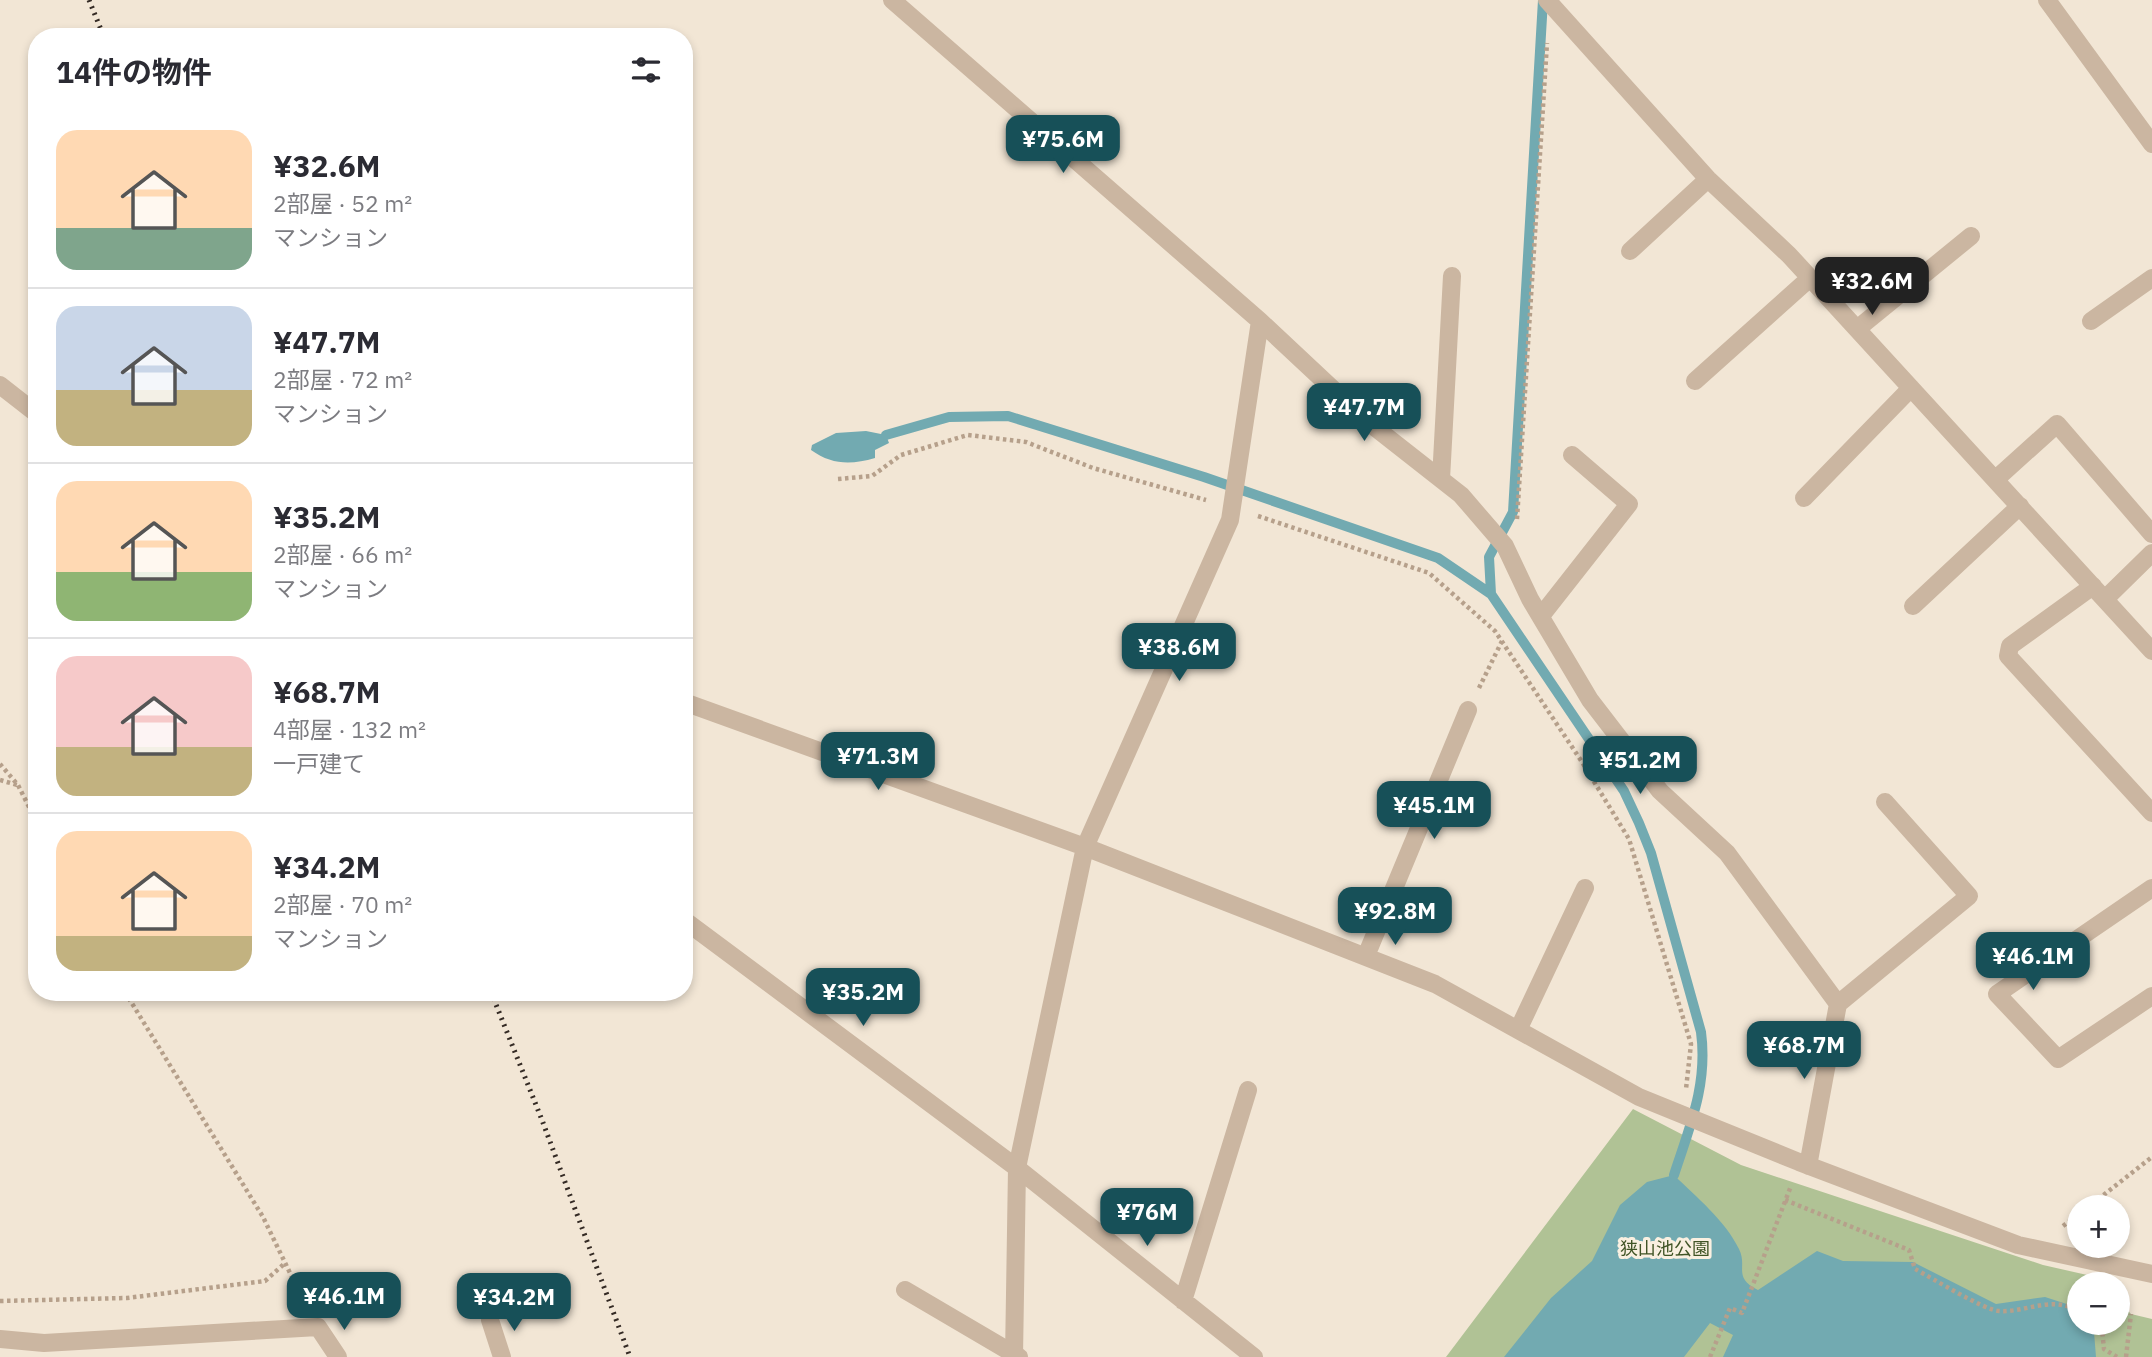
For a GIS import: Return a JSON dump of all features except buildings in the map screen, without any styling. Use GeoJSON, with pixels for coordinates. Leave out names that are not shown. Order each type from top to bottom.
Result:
{"type":"FeatureCollection","features":[{"type":"Feature","properties":{"kind":"street"},"geometry":{"type":"LineString","coordinates":[[892,0],[1260,321],[1368,422],[1461,495],[1500,541],[1590,699],[1660,791],[1727,853],[1838,1004]]}},
{"type":"Feature","properties":{"kind":"street"},"geometry":{"type":"LineString","coordinates":[[2046,0],[2152,144]]}},
{"type":"Feature","properties":{"kind":"street"},"geometry":{"type":"LineString","coordinates":[[1554,6],[1708,178],[1810,278],[2152,651]]}},
{"type":"Feature","properties":{"kind":"street"},"geometry":{"type":"LineString","coordinates":[[1630,251],[1708,178]]}},
{"type":"Feature","properties":{"kind":"street"},"geometry":{"type":"LineString","coordinates":[[1857,329],[1971,236]]}},
{"type":"Feature","properties":{"kind":"street"},"geometry":{"type":"LineString","coordinates":[[1441,480],[1452,276]]}},
{"type":"Feature","properties":{"kind":"street"},"geometry":{"type":"LineString","coordinates":[[1695,381],[1810,278]]}},
{"type":"Feature","properties":{"kind":"street"},"geometry":{"type":"LineString","coordinates":[[2091,321],[2152,278]]}},
{"type":"Feature","properties":{"kind":"street"},"geometry":{"type":"LineString","coordinates":[[1016,1356],[1017,1168],[1085,847],[1224,533],[1232,507],[1260,321]]}},
{"type":"Feature","properties":{"kind":"street"},"geometry":{"type":"LineString","coordinates":[[0,385],[28,407]]}},
{"type":"Feature","properties":{"kind":"street"},"geometry":{"type":"LineString","coordinates":[[1804,498],[1911,388]]}},
{"type":"Feature","properties":{"kind":"street"},"geometry":{"type":"LineString","coordinates":[[1996,480],[2057,424],[2152,534]]}},
{"type":"Feature","properties":{"kind":"street"},"geometry":{"type":"LineString","coordinates":[[1541,616],[1629,504],[1572,455]]}},
{"type":"Feature","properties":{"kind":"street"},"geometry":{"type":"LineString","coordinates":[[1913,606],[2020,506]]}},
{"type":"Feature","properties":{"kind":"street"},"geometry":{"type":"LineString","coordinates":[[2152,553],[2099,593],[2010,646],[2008,656],[2152,813]]}},
{"type":"Feature","properties":{"kind":"street"},"geometry":{"type":"LineString","coordinates":[[693,705],[1085,847],[1435,984],[1519,1028],[1639,1097],[1804,1164],[2018,1245],[2152,1274]]}},
{"type":"Feature","properties":{"kind":"street"},"geometry":{"type":"LineString","coordinates":[[1366,956],[1468,710]]}},
{"type":"Feature","properties":{"kind":"street"},"geometry":{"type":"LineString","coordinates":[[1804,1164],[1838,1004],[1969,896],[1885,802]]}},
{"type":"Feature","properties":{"kind":"street"},"geometry":{"type":"LineString","coordinates":[[1519,1028],[1586,888]]}},
{"type":"Feature","properties":{"kind":"street"},"geometry":{"type":"LineString","coordinates":[[2152,888],[1997,994],[2057,1059],[2152,996]]}},
{"type":"Feature","properties":{"kind":"street"},"geometry":{"type":"LineString","coordinates":[[693,927],[1017,1168],[1254,1357]]}},
{"type":"Feature","properties":{"kind":"street"},"geometry":{"type":"LineString","coordinates":[[1183,1301],[1248,1090]]}},
{"type":"Feature","properties":{"kind":"street"},"geometry":{"type":"LineString","coordinates":[[905,1290],[1016,1356]]}},
{"type":"Feature","properties":{"kind":"street"},"geometry":{"type":"LineString","coordinates":[[490,1320],[502,1357]]}},
{"type":"Feature","properties":{"kind":"street"},"geometry":{"type":"LineString","coordinates":[[0,1339],[43,1350],[318,1327],[338,1357]]}},
{"type":"Feature","properties":{"kind":"path"},"geometry":{"type":"LineString","coordinates":[[1500,541],[1520,515],[1549,20],[1554,6]]}},
{"type":"Feature","properties":{"kind":"path"},"geometry":{"type":"LineString","coordinates":[[838,479],[872,476],[901,455],[968,435],[1026,442],[1093,468],[1232,507],[1429,573],[1463,601],[1502,640],[1589,772],[1629,839],[1691,1044],[1689,1075],[1677,1112]]}},
{"type":"Feature","properties":{"kind":"path"},"geometry":{"type":"LineString","coordinates":[[1468,710],[1502,640]]}},
{"type":"Feature","properties":{"kind":"path"},"geometry":{"type":"LineString","coordinates":[[0,764],[18,785],[28,805]]}},
{"type":"Feature","properties":{"kind":"path"},"geometry":{"type":"LineString","coordinates":[[0,780],[18,785]]}},
{"type":"Feature","properties":{"kind":"path"},"geometry":{"type":"LineString","coordinates":[[131,1001],[263,1217],[284,1264],[318,1327]]}},
{"type":"Feature","properties":{"kind":"path"},"geometry":{"type":"LineString","coordinates":[[2104,1195],[2152,1157]]}},
{"type":"Feature","properties":{"kind":"path"},"geometry":{"type":"LineString","coordinates":[[1710,1357],[1730,1308],[1741,1313],[1785,1200],[1804,1164]]}},
{"type":"Feature","properties":{"kind":"path"},"geometry":{"type":"LineString","coordinates":[[1785,1200],[1909,1250],[1915,1269],[1998,1311],[2040,1304],[2067,1307]]}},
{"type":"Feature","properties":{"kind":"path"},"geometry":{"type":"LineString","coordinates":[[0,1301],[127,1298],[265,1281],[284,1264]]}},
{"type":"Feature","properties":{"kind":"path"},"geometry":{"type":"LineString","coordinates":[[2126,1357],[2131,1314]]}},
{"type":"Feature","properties":{"kind":"path"},"geometry":{"type":"LineString","coordinates":[[2103,1335],[2104,1349],[2117,1357]]}},
{"type":"Feature","properties":{"kind":"green space","name":"狭山池公園"},"geometry":{"type":"Polygon","coordinates":[[[1633,1109],[1741,1165],[2043,1265],[2074,1272],[2067,1272],[2067,1335],[2130,1335],[2130,1313],[2152,1319],[2152,1357],[1446,1357],[1633,1109]]]}},
{"type":"Feature","properties":{"kind":"water"},"geometry":{"type":"Polygon","coordinates":[[[866,431],[886,435],[889,443],[875,450],[875,458],[858,462],[834,461],[811,450],[812,445],[836,433],[866,431]]]}},
{"type":"Feature","properties":{"kind":"water"},"geometry":{"type":"Polygon","coordinates":[[[1674,1175],[1709,1209],[1726,1228],[1739,1249],[1745,1281],[1758,1290],[1817,1251],[1843,1261],[1913,1262],[1996,1304],[2045,1297],[2067,1304],[2067,1335],[2094,1335],[2096,1357],[1723,1357],[1733,1335],[1710,1323],[1684,1357],[1504,1357],[1551,1298],[1592,1261],[1620,1205],[1647,1182],[1674,1175]]]}},
{"type":"Feature","properties":{"kind":"waterway"},"geometry":{"type":"LineString","coordinates":[[1543,0],[1513,512],[1489,557],[1491,594],[1624,791],[1651,853],[1701,1032],[1703,1051],[1696,1105],[1674,1175]]}},
{"type":"Feature","properties":{"kind":"waterway"},"geometry":{"type":"LineString","coordinates":[[886,435],[949,417],[1008,416],[1204,477],[1438,558],[1491,594]]}},
{"type":"Feature","properties":{"kind":"railway"},"geometry":{"type":"LineString","coordinates":[[89,0],[100,28]]}},
{"type":"Feature","properties":{"kind":"railway"},"geometry":{"type":"LineString","coordinates":[[495,1001],[630,1357]]}}]}
